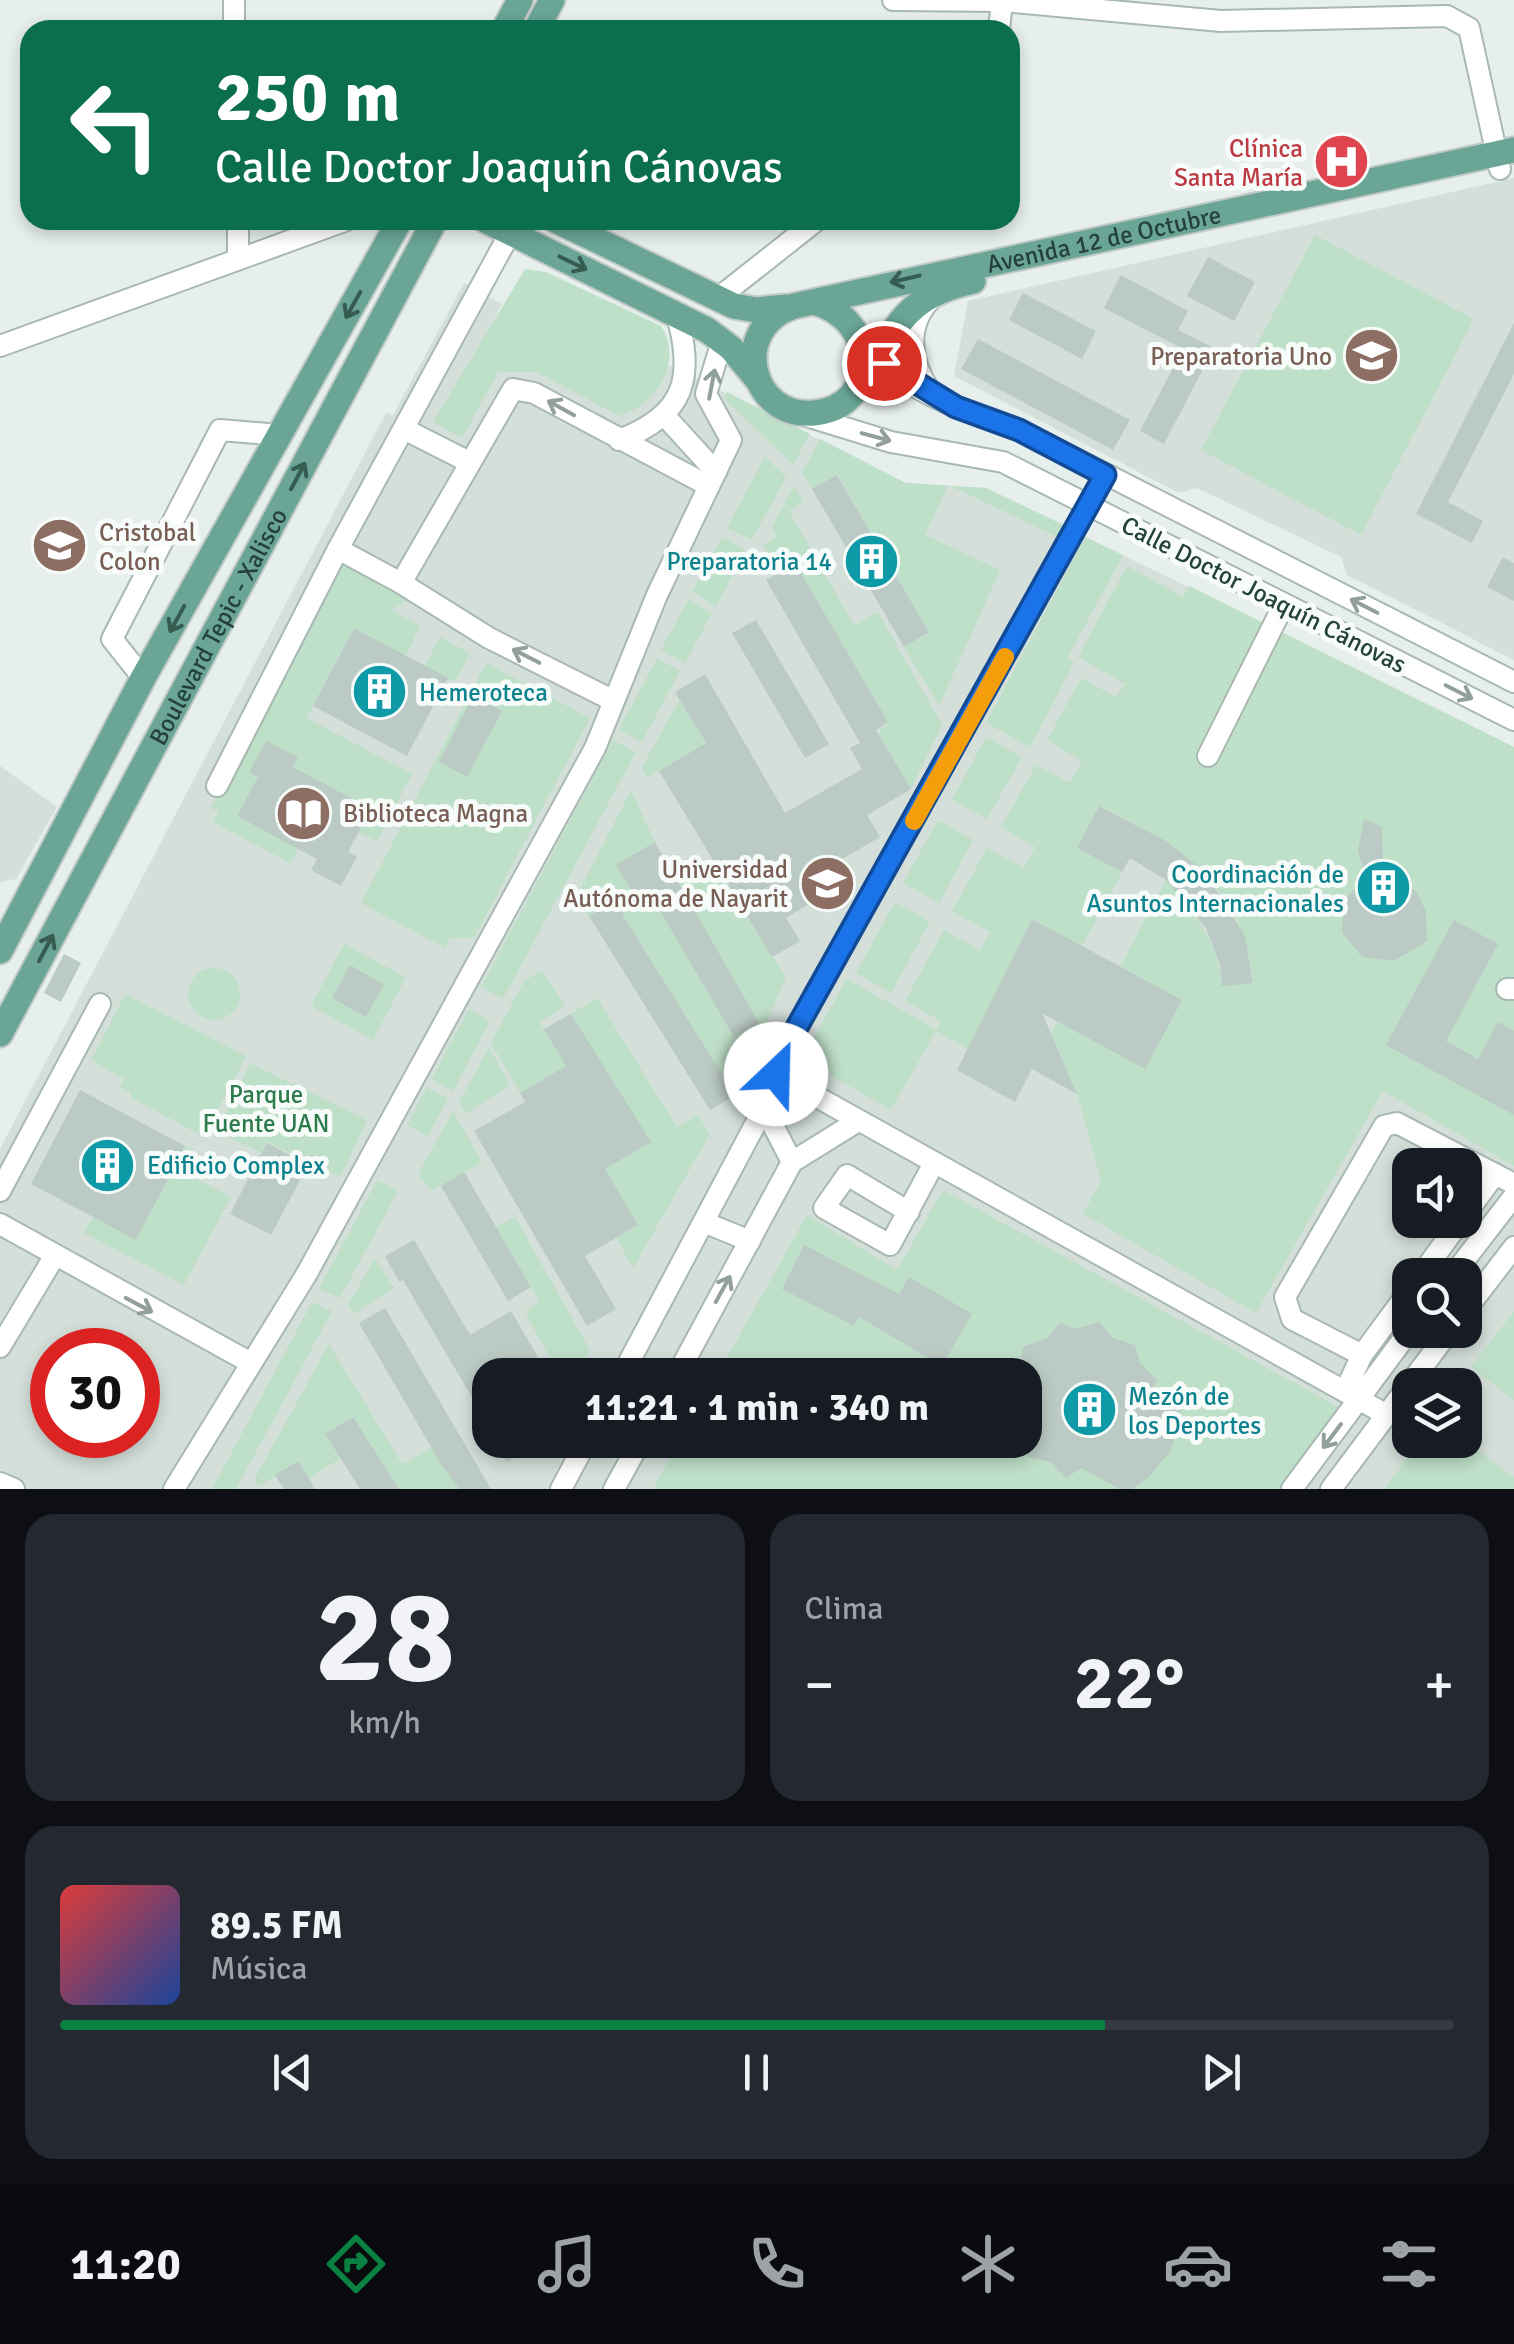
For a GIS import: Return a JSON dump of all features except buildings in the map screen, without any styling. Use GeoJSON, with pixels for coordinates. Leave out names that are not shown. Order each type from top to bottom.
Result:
{"type":"FeatureCollection","features":[{"type":"Feature","properties":{"kind":"main road","name":"Avenida 12 de Octubre"},"geometry":{"type":"LineString","coordinates":[[784,407],[814,413],[829,409],[854,390],[905,313],[942,288],[1506,160]]}},
{"type":"Feature","properties":{"kind":"main road","name":"Avenida 12 de Octubre"},"geometry":{"type":"LineString","coordinates":[[576,230],[717,299],[756,310],[802,304],[1506,160]]}},
{"type":"Feature","properties":{"kind":"main road","name":"Boulevard Tepic - Xalisco"},"geometry":{"type":"LineString","coordinates":[[0,951],[144,678],[394,230]]}},
{"type":"Feature","properties":{"kind":"main road","name":"Boulevard Tepic - Xalisco"},"geometry":{"type":"LineString","coordinates":[[0,1034],[430,230]]}},
{"type":"Feature","properties":{"kind":"main road"},"geometry":{"type":"LineString","coordinates":[[506,230],[676,312],[722,341],[784,407]]}},
{"type":"Feature","properties":{"kind":"main road","name":"Avenida 12 de Octubre"},"geometry":{"type":"LineString","coordinates":[[802,304],[846,316],[858,331],[868,367]]}},
{"type":"Feature","properties":{"kind":"main road"},"geometry":{"type":"LineString","coordinates":[[758,379],[755,342],[777,311],[802,304]]}},
{"type":"Feature","properties":{"kind":"street"},"geometry":{"type":"LineString","coordinates":[[892,0],[1013,1],[1221,21],[1459,19],[1469,28],[1506,160]]}},
{"type":"Feature","properties":{"kind":"street"},"geometry":{"type":"LineString","coordinates":[[238,230],[238,259]]}},
{"type":"Feature","properties":{"kind":"street"},"geometry":{"type":"LineString","coordinates":[[0,346],[319,230]]}},
{"type":"Feature","properties":{"kind":"street"},"geometry":{"type":"LineString","coordinates":[[717,299],[805,230]]}},
{"type":"Feature","properties":{"kind":"street"},"geometry":{"type":"LineString","coordinates":[[217,786],[338,549],[510,232]]}},
{"type":"Feature","properties":{"kind":"street"},"geometry":{"type":"LineString","coordinates":[[932,393],[912,341],[925,306],[942,288]]}},
{"type":"Feature","properties":{"kind":"street"},"geometry":{"type":"LineString","coordinates":[[618,440],[664,415],[682,387],[687,366],[676,312]]}},
{"type":"Feature","properties":{"kind":"street"},"geometry":{"type":"LineString","coordinates":[[174,1489],[306,1276],[595,748],[612,700],[731,440],[706,394],[722,341]]}},
{"type":"Feature","properties":{"kind":"street","name":"Calle Doctor Joaquín Cánovas"},"geometry":{"type":"LineString","coordinates":[[868,367],[1105,475],[1514,682]]}},
{"type":"Feature","properties":{"kind":"street"},"geometry":{"type":"LineString","coordinates":[[401,582],[513,390],[523,389],[618,440],[713,479]]}},
{"type":"Feature","properties":{"kind":"street","name":"Calle Doctor Joaquín Cánovas"},"geometry":{"type":"LineString","coordinates":[[784,407],[891,442],[1003,462],[1514,720]]}},
{"type":"Feature","properties":{"kind":"street"},"geometry":{"type":"LineString","coordinates":[[664,415],[713,479]]}},
{"type":"Feature","properties":{"kind":"street"},"geometry":{"type":"LineString","coordinates":[[682,436],[702,432],[720,420]]}},
{"type":"Feature","properties":{"kind":"street"},"geometry":{"type":"LineString","coordinates":[[404,428],[469,462]]}},
{"type":"Feature","properties":{"kind":"street"},"geometry":{"type":"LineString","coordinates":[[144,678],[112,639],[220,430],[280,435]]}},
{"type":"Feature","properties":{"kind":"street"},"geometry":{"type":"LineString","coordinates":[[631,1358],[764,1108],[782,1054],[1105,475]]}},
{"type":"Feature","properties":{"kind":"street"},"geometry":{"type":"LineString","coordinates":[[1218,570],[1234,540]]}},
{"type":"Feature","properties":{"kind":"street"},"geometry":{"type":"LineString","coordinates":[[338,549],[401,582],[489,638],[612,700]]}},
{"type":"Feature","properties":{"kind":"street"},"geometry":{"type":"LineString","coordinates":[[1208,756],[1284,604]]}},
{"type":"Feature","properties":{"kind":"street"},"geometry":{"type":"LineString","coordinates":[[1416,670],[1432,640]]}},
{"type":"Feature","properties":{"kind":"street"},"geometry":{"type":"LineString","coordinates":[[0,935],[50,844],[66,829]]}},
{"type":"Feature","properties":{"kind":"street"},"geometry":{"type":"LineString","coordinates":[[0,1191],[100,1004]]}},
{"type":"Feature","properties":{"kind":"street"},"geometry":{"type":"LineString","coordinates":[[776,1074],[1387,1415]]}},
{"type":"Feature","properties":{"kind":"street"},"geometry":{"type":"LineString","coordinates":[[764,1108],[792,1162]]}},
{"type":"Feature","properties":{"kind":"street"},"geometry":{"type":"LineString","coordinates":[[685,1358],[792,1162],[858,1122]]}},
{"type":"Feature","properties":{"kind":"street"},"geometry":{"type":"LineString","coordinates":[[1362,1355],[1292,1319],[1285,1297],[1384,1126],[1398,1124],[1505,1179],[1482,1200]]}},
{"type":"Feature","properties":{"kind":"street"},"geometry":{"type":"LineString","coordinates":[[909,1212],[934,1163]]}},
{"type":"Feature","properties":{"kind":"street"},"geometry":{"type":"LineString","coordinates":[[1465,1258],[1514,1196]]}},
{"type":"Feature","properties":{"kind":"street"},"geometry":{"type":"LineString","coordinates":[[706,1222],[750,1241]]}},
{"type":"Feature","properties":{"kind":"street"},"geometry":{"type":"LineString","coordinates":[[0,1224],[251,1363]]}},
{"type":"Feature","properties":{"kind":"street"},"geometry":{"type":"LineString","coordinates":[[1482,1289],[1514,1247]]}},
{"type":"Feature","properties":{"kind":"street"},"geometry":{"type":"LineString","coordinates":[[0,1348],[54,1257]]}},
{"type":"Feature","properties":{"kind":"street"},"geometry":{"type":"LineString","coordinates":[[1353,1395],[1362,1355],[1392,1314]]}},
{"type":"Feature","properties":{"kind":"street"},"geometry":{"type":"LineString","coordinates":[[1292,1489],[1353,1395],[1394,1348]]}},
{"type":"Feature","properties":{"kind":"street"},"geometry":{"type":"LineString","coordinates":[[1415,1348],[1426,1361]]}},
{"type":"Feature","properties":{"kind":"street"},"geometry":{"type":"LineString","coordinates":[[1331,1489],[1436,1348]]}},
{"type":"Feature","properties":{"kind":"street"},"geometry":{"type":"LineString","coordinates":[[561,1489],[577,1458]]}},
{"type":"Feature","properties":{"kind":"street"},"geometry":{"type":"LineString","coordinates":[[614,1489],[631,1458]]}},
{"type":"Feature","properties":{"kind":"street"},"geometry":{"type":"LineString","coordinates":[[0,1482],[14,1489]]}},
{"type":"Feature","properties":{"kind":"shaded area","name":"Preparatoria Uno"},"geometry":{"type":"Polygon","coordinates":[[[1514,178],[1514,660],[1347,575],[1341,557],[1197,488],[1179,493],[954,376],[968,301],[1514,178]]]}},
{"type":"Feature","properties":{"kind":"shaded area","name":"Universidad Autónoma de Nayarit"},"geometry":{"type":"Polygon","coordinates":[[[464,283],[502,304],[482,342],[619,415],[660,386],[669,365],[906,483],[986,488],[1514,747],[1514,1489],[0,1489],[0,1149],[386,413],[393,415],[464,283]]]}},
{"type":"Feature","properties":{"kind":"shaded area"},"geometry":{"type":"Polygon","coordinates":[[[0,766],[57,807],[16,879],[0,882],[0,766]]]}},
{"type":"Feature","properties":{"kind":"green space"},"geometry":{"type":"Polygon","coordinates":[[[1315,235],[1474,319],[1361,535],[1201,450],[1315,235]]]}},
{"type":"Feature","properties":{"kind":"green space"},"geometry":{"type":"Polygon","coordinates":[[[525,269],[546,272],[661,326],[667,339],[668,367],[645,402],[619,416],[537,372],[498,372],[462,438],[433,422],[525,269]]]}},
{"type":"Feature","properties":{"kind":"green space"},"geometry":{"type":"Polygon","coordinates":[[[727,392],[810,434],[793,465],[724,398],[727,392]]]}},
{"type":"Feature","properties":{"kind":"green space"},"geometry":{"type":"Polygon","coordinates":[[[820,439],[906,483],[948,486],[925,535],[1000,570],[939,706],[904,647],[929,632],[838,475],[812,489],[802,473],[820,439]]]}},
{"type":"Feature","properties":{"kind":"green space"},"geometry":{"type":"Polygon","coordinates":[[[765,457],[786,477],[752,540],[727,528],[765,457]]]}},
{"type":"Feature","properties":{"kind":"green space"},"geometry":{"type":"Polygon","coordinates":[[[794,486],[803,502],[789,511],[854,625],[878,612],[942,725],[911,789],[878,733],[888,722],[795,563],[791,558],[777,567],[763,545],[777,536],[772,527],[794,486]]]}},
{"type":"Feature","properties":{"kind":"green space"},"geometry":{"type":"Polygon","coordinates":[[[950,486],[986,488],[1064,525],[1058,537],[950,486]]]}},
{"type":"Feature","properties":{"kind":"green space"},"geometry":{"type":"Polygon","coordinates":[[[722,537],[746,550],[716,606],[692,592],[722,537]]]}},
{"type":"Feature","properties":{"kind":"green space"},"geometry":{"type":"Polygon","coordinates":[[[1085,537],[1123,555],[1067,659],[1074,663],[1030,747],[986,723],[1085,537]]]}},
{"type":"Feature","properties":{"kind":"green space"},"geometry":{"type":"Polygon","coordinates":[[[341,558],[414,596],[392,610],[420,626],[406,656],[353,629],[307,718],[412,774],[377,841],[358,832],[293,767],[297,757],[266,741],[258,777],[298,849],[290,863],[213,822],[219,812],[211,808],[341,558]]]}},
{"type":"Feature","properties":{"kind":"green space"},"geometry":{"type":"Polygon","coordinates":[[[1127,566],[1183,597],[1189,586],[1514,747],[1514,1166],[1383,1091],[1256,1313],[1083,1214],[1101,1180],[1077,1094],[1055,1042],[1048,1039],[1058,1021],[1120,967],[1166,880],[1210,941],[1222,985],[1253,983],[1248,950],[1222,896],[1203,873],[1155,835],[1099,806],[1122,872],[1082,946],[1032,919],[969,1049],[936,1031],[891,1110],[802,1059],[847,979],[937,1030],[941,1021],[905,1001],[944,930],[980,950],[990,932],[952,911],[987,848],[1024,868],[1035,847],[1001,827],[1036,765],[1070,783],[1082,761],[1047,740],[1081,678],[1116,697],[1125,684],[1078,657],[1127,566]]]}},
{"type":"Feature","properties":{"kind":"green space"},"geometry":{"type":"Polygon","coordinates":[[[688,600],[712,613],[685,663],[661,650],[688,600]]]}},
{"type":"Feature","properties":{"kind":"green space"},"geometry":{"type":"Polygon","coordinates":[[[440,637],[470,653],[455,682],[425,666],[440,637]]]}},
{"type":"Feature","properties":{"kind":"green space"},"geometry":{"type":"Polygon","coordinates":[[[657,658],[680,671],[642,742],[619,730],[657,658]]]}},
{"type":"Feature","properties":{"kind":"green space"},"geometry":{"type":"Polygon","coordinates":[[[486,663],[590,718],[474,938],[450,938],[445,948],[361,903],[486,663]]]}},
{"type":"Feature","properties":{"kind":"green space"},"geometry":{"type":"Polygon","coordinates":[[[680,699],[707,746],[647,777],[642,767],[680,699]]]}},
{"type":"Feature","properties":{"kind":"green space"},"geometry":{"type":"Polygon","coordinates":[[[986,737],[1022,757],[987,819],[952,800],[986,737]]]}},
{"type":"Feature","properties":{"kind":"green space"},"geometry":{"type":"Polygon","coordinates":[[[613,740],[636,752],[503,999],[481,987],[613,740]]]}},
{"type":"Feature","properties":{"kind":"green space"},"geometry":{"type":"Polygon","coordinates":[[[631,790],[655,842],[616,865],[639,904],[711,860],[786,977],[735,1095],[614,901],[589,916],[575,899],[631,790]]]}},
{"type":"Feature","properties":{"kind":"green space"},"geometry":{"type":"Polygon","coordinates":[[[938,820],[973,840],[939,903],[903,883],[938,820]]]}},
{"type":"Feature","properties":{"kind":"green space"},"geometry":{"type":"Polygon","coordinates":[[[895,902],[930,922],[891,993],[856,973],[895,902]]]}},
{"type":"Feature","properties":{"kind":"green space"},"geometry":{"type":"Polygon","coordinates":[[[344,944],[406,977],[373,1040],[311,1006],[344,944]]]}},
{"type":"Feature","properties":{"kind":"green space"},"geometry":{"type":"Polygon","coordinates":[[[214,968],[232,976],[240,994],[232,1012],[214,1020],[196,1012],[188,994],[196,976],[214,968]]]}},
{"type":"Feature","properties":{"kind":"green space"},"geometry":{"type":"Polygon","coordinates":[[[542,970],[565,1006],[540,1022],[544,1029],[597,998],[677,1127],[698,1115],[710,1134],[633,1268],[616,1238],[638,1225],[546,1078],[520,1093],[491,1043],[524,981],[542,970]]]}},
{"type":"Feature","properties":{"kind":"green space"},"geometry":{"type":"Polygon","coordinates":[[[125,994],[246,1056],[204,1137],[130,1097],[131,1093],[120,1087],[124,1079],[91,1060],[125,994]]]}},
{"type":"Feature","properties":{"kind":"green space"},"geometry":{"type":"Polygon","coordinates":[[[469,1009],[490,1021],[453,1091],[432,1079],[469,1009]]]}},
{"type":"Feature","properties":{"kind":"green space"},"geometry":{"type":"Polygon","coordinates":[[[489,1048],[510,1085],[465,1114],[459,1102],[489,1048]]]}},
{"type":"Feature","properties":{"kind":"green space","name":"Parque Fuente UAN"},"geometry":{"type":"Polygon","coordinates":[[[250,1063],[367,1120],[340,1177],[267,1142],[261,1153],[217,1131],[250,1063]]]}},
{"type":"Feature","properties":{"kind":"green space"},"geometry":{"type":"Polygon","coordinates":[[[427,1087],[448,1098],[428,1136],[407,1125],[427,1087]]]}},
{"type":"Feature","properties":{"kind":"green space"},"geometry":{"type":"Polygon","coordinates":[[[453,1111],[482,1162],[432,1191],[418,1174],[453,1111]]]}},
{"type":"Feature","properties":{"kind":"green space"},"geometry":{"type":"Polygon","coordinates":[[[185,1146],[195,1151],[185,1173],[231,1197],[184,1285],[84,1233],[93,1217],[136,1239],[185,1146]]]}},
{"type":"Feature","properties":{"kind":"green space"},"geometry":{"type":"Polygon","coordinates":[[[377,1180],[398,1191],[340,1298],[319,1289],[377,1180]]]}},
{"type":"Feature","properties":{"kind":"green space"},"geometry":{"type":"Polygon","coordinates":[[[943,1190],[1344,1410],[1279,1489],[653,1489],[670,1458],[1042,1458],[1042,1358],[727,1358],[807,1215],[897,1270],[943,1190]]]}},
{"type":"Feature","properties":{"kind":"green space"},"geometry":{"type":"Polygon","coordinates":[[[515,1217],[590,1350],[586,1358],[550,1358],[526,1310],[540,1302],[496,1227],[515,1217]]]}},
{"type":"Feature","properties":{"kind":"green space"},"geometry":{"type":"Polygon","coordinates":[[[375,1258],[394,1288],[353,1314],[348,1305],[375,1258]]]}},
{"type":"Feature","properties":{"kind":"green space"},"geometry":{"type":"Polygon","coordinates":[[[312,1302],[332,1311],[236,1489],[212,1489],[312,1302]]]}},
{"type":"Feature","properties":{"kind":"green space"},"geometry":{"type":"Polygon","coordinates":[[[1514,1311],[1514,1400],[1482,1375],[1482,1368],[1471,1367],[1514,1311]]]}},
{"type":"Feature","properties":{"kind":"green space"},"geometry":{"type":"Polygon","coordinates":[[[329,1344],[402,1464],[432,1448],[459,1489],[399,1489],[353,1417],[325,1434],[340,1459],[309,1478],[298,1461],[258,1487],[254,1480],[329,1344]]]}},
{"type":"Feature","properties":{"kind":"green space"},"geometry":{"type":"Polygon","coordinates":[[[1482,1454],[1514,1477],[1514,1489],[1384,1489],[1407,1458],[1482,1458],[1482,1454]]]}},
{"type":"Feature","properties":{"kind":"slow traffic"},"geometry":{"type":"LineString","coordinates":[[914,821],[1005,657]]}},
{"type":"Feature","properties":{"kind":"place","name":"Clínica Santa María"},"geometry":{"type":"Point","coordinates":[1342,162]}},
{"type":"Feature","properties":{"kind":"place","name":"Preparatoria Uno"},"geometry":{"type":"Point","coordinates":[1371,356]}},
{"type":"Feature","properties":{"kind":"place","name":"Cristobal Colon"},"geometry":{"type":"Point","coordinates":[60,546]}},
{"type":"Feature","properties":{"kind":"place","name":"Preparatoria 14"},"geometry":{"type":"Point","coordinates":[871,561]}},
{"type":"Feature","properties":{"kind":"place","name":"Hemeroteca"},"geometry":{"type":"Point","coordinates":[380,692]}},
{"type":"Feature","properties":{"kind":"place","name":"Biblioteca Magna"},"geometry":{"type":"Point","coordinates":[304,813]}},
{"type":"Feature","properties":{"kind":"place","name":"Universidad Autónoma de Nayarit"},"geometry":{"type":"Point","coordinates":[827,883]}},
{"type":"Feature","properties":{"kind":"place","name":"Coordinación de Asuntos Internacionales"},"geometry":{"type":"Point","coordinates":[1383,888]}},
{"type":"Feature","properties":{"kind":"place","name":"Edificio Complex"},"geometry":{"type":"Point","coordinates":[108,1165]}},
{"type":"Feature","properties":{"kind":"place","name":"Mezón de los Deportes"},"geometry":{"type":"Point","coordinates":[1089,1410]}},
{"type":"Feature","properties":{"kind":"route"},"geometry":{"type":"LineString","coordinates":[[776,1074],[782,1054],[1105,475],[1019,430],[956,407],[884,363]]}}]}
